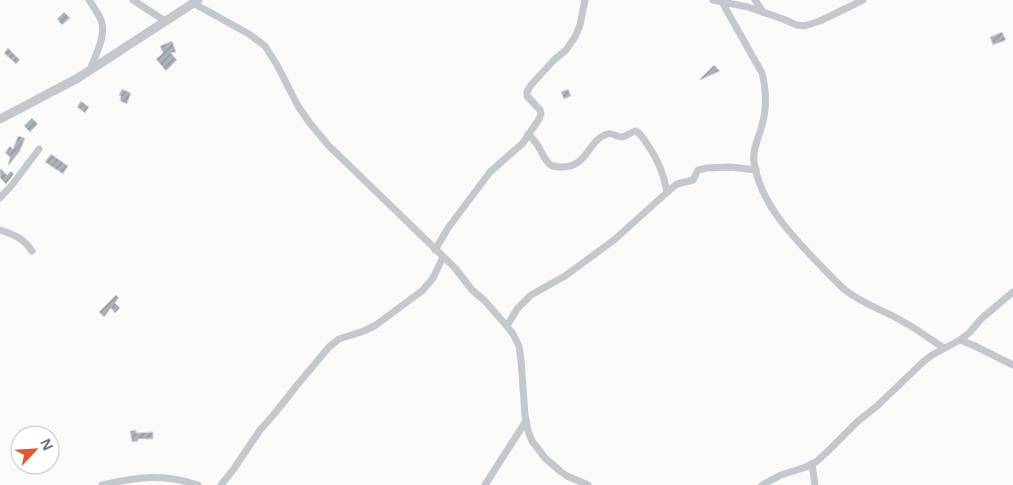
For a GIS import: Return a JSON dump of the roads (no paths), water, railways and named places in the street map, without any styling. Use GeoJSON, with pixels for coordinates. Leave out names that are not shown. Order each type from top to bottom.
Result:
{"type":"FeatureCollection","features":[{"type":"Feature","properties":{"kind":"street"},"geometry":{"type":"LineString","coordinates":[[89,0],[102,22],[103,30],[90,70]]}},
{"type":"Feature","properties":{"kind":"street"},"geometry":{"type":"LineString","coordinates":[[132,0],[165,21]]}},
{"type":"Feature","properties":{"kind":"street"},"geometry":{"type":"LineString","coordinates":[[435,250],[456,217],[490,172],[522,143],[540,119],[540,110],[527,96],[528,89],[554,60],[566,50],[575,37],[580,25],[585,0]]}},
{"type":"Feature","properties":{"kind":"street"},"geometry":{"type":"LineString","coordinates":[[713,0],[763,12],[804,26],[820,21],[863,0]]}},
{"type":"Feature","properties":{"kind":"street"},"geometry":{"type":"LineString","coordinates":[[755,0],[763,12]]}},
{"type":"Feature","properties":{"kind":"street"},"geometry":{"type":"LineString","coordinates":[[0,120],[78,78],[196,2],[249,34],[265,46],[298,106],[328,145],[455,268],[472,290],[486,301],[507,326],[519,346],[526,422],[532,442],[545,458],[566,476],[588,485]]}},
{"type":"Feature","properties":{"kind":"street"},"geometry":{"type":"LineString","coordinates":[[722,2],[762,73],[765,84],[765,112],[754,151],[754,161],[758,180],[771,206],[796,240],[845,290],[869,306],[902,321],[944,348]]}},
{"type":"Feature","properties":{"kind":"street"},"geometry":{"type":"LineString","coordinates":[[528,134],[535,141],[549,164],[570,167],[581,160],[600,138],[607,134],[610,133],[618,137],[636,131],[658,159],[667,192]]}},
{"type":"Feature","properties":{"kind":"street"},"geometry":{"type":"LineString","coordinates":[[0,198],[39,149]]}},
{"type":"Feature","properties":{"kind":"street"},"geometry":{"type":"LineString","coordinates":[[507,326],[517,309],[531,295],[564,276],[614,240],[677,184],[693,180],[698,170],[730,166],[756,170]]}},
{"type":"Feature","properties":{"kind":"street"},"geometry":{"type":"LineString","coordinates":[[0,230],[26,242],[32,251]]}},
{"type":"Feature","properties":{"kind":"street"},"geometry":{"type":"LineString","coordinates":[[221,485],[260,430],[329,347],[339,338],[364,331],[376,325],[423,290],[433,278],[444,257]]}},
{"type":"Feature","properties":{"kind":"street"},"geometry":{"type":"LineString","coordinates":[[762,485],[781,475],[812,464],[923,362],[960,340],[970,332],[980,319],[1013,292]]}},
{"type":"Feature","properties":{"kind":"street"},"geometry":{"type":"LineString","coordinates":[[960,340],[1013,365]]}},
{"type":"Feature","properties":{"kind":"street"},"geometry":{"type":"LineString","coordinates":[[485,485],[526,422]]}},
{"type":"Feature","properties":{"kind":"street"},"geometry":{"type":"LineString","coordinates":[[812,464],[815,485]]}},
{"type":"Feature","properties":{"kind":"street"},"geometry":{"type":"LineString","coordinates":[[102,485],[134,478],[160,477],[182,479],[198,485]]}}]}
